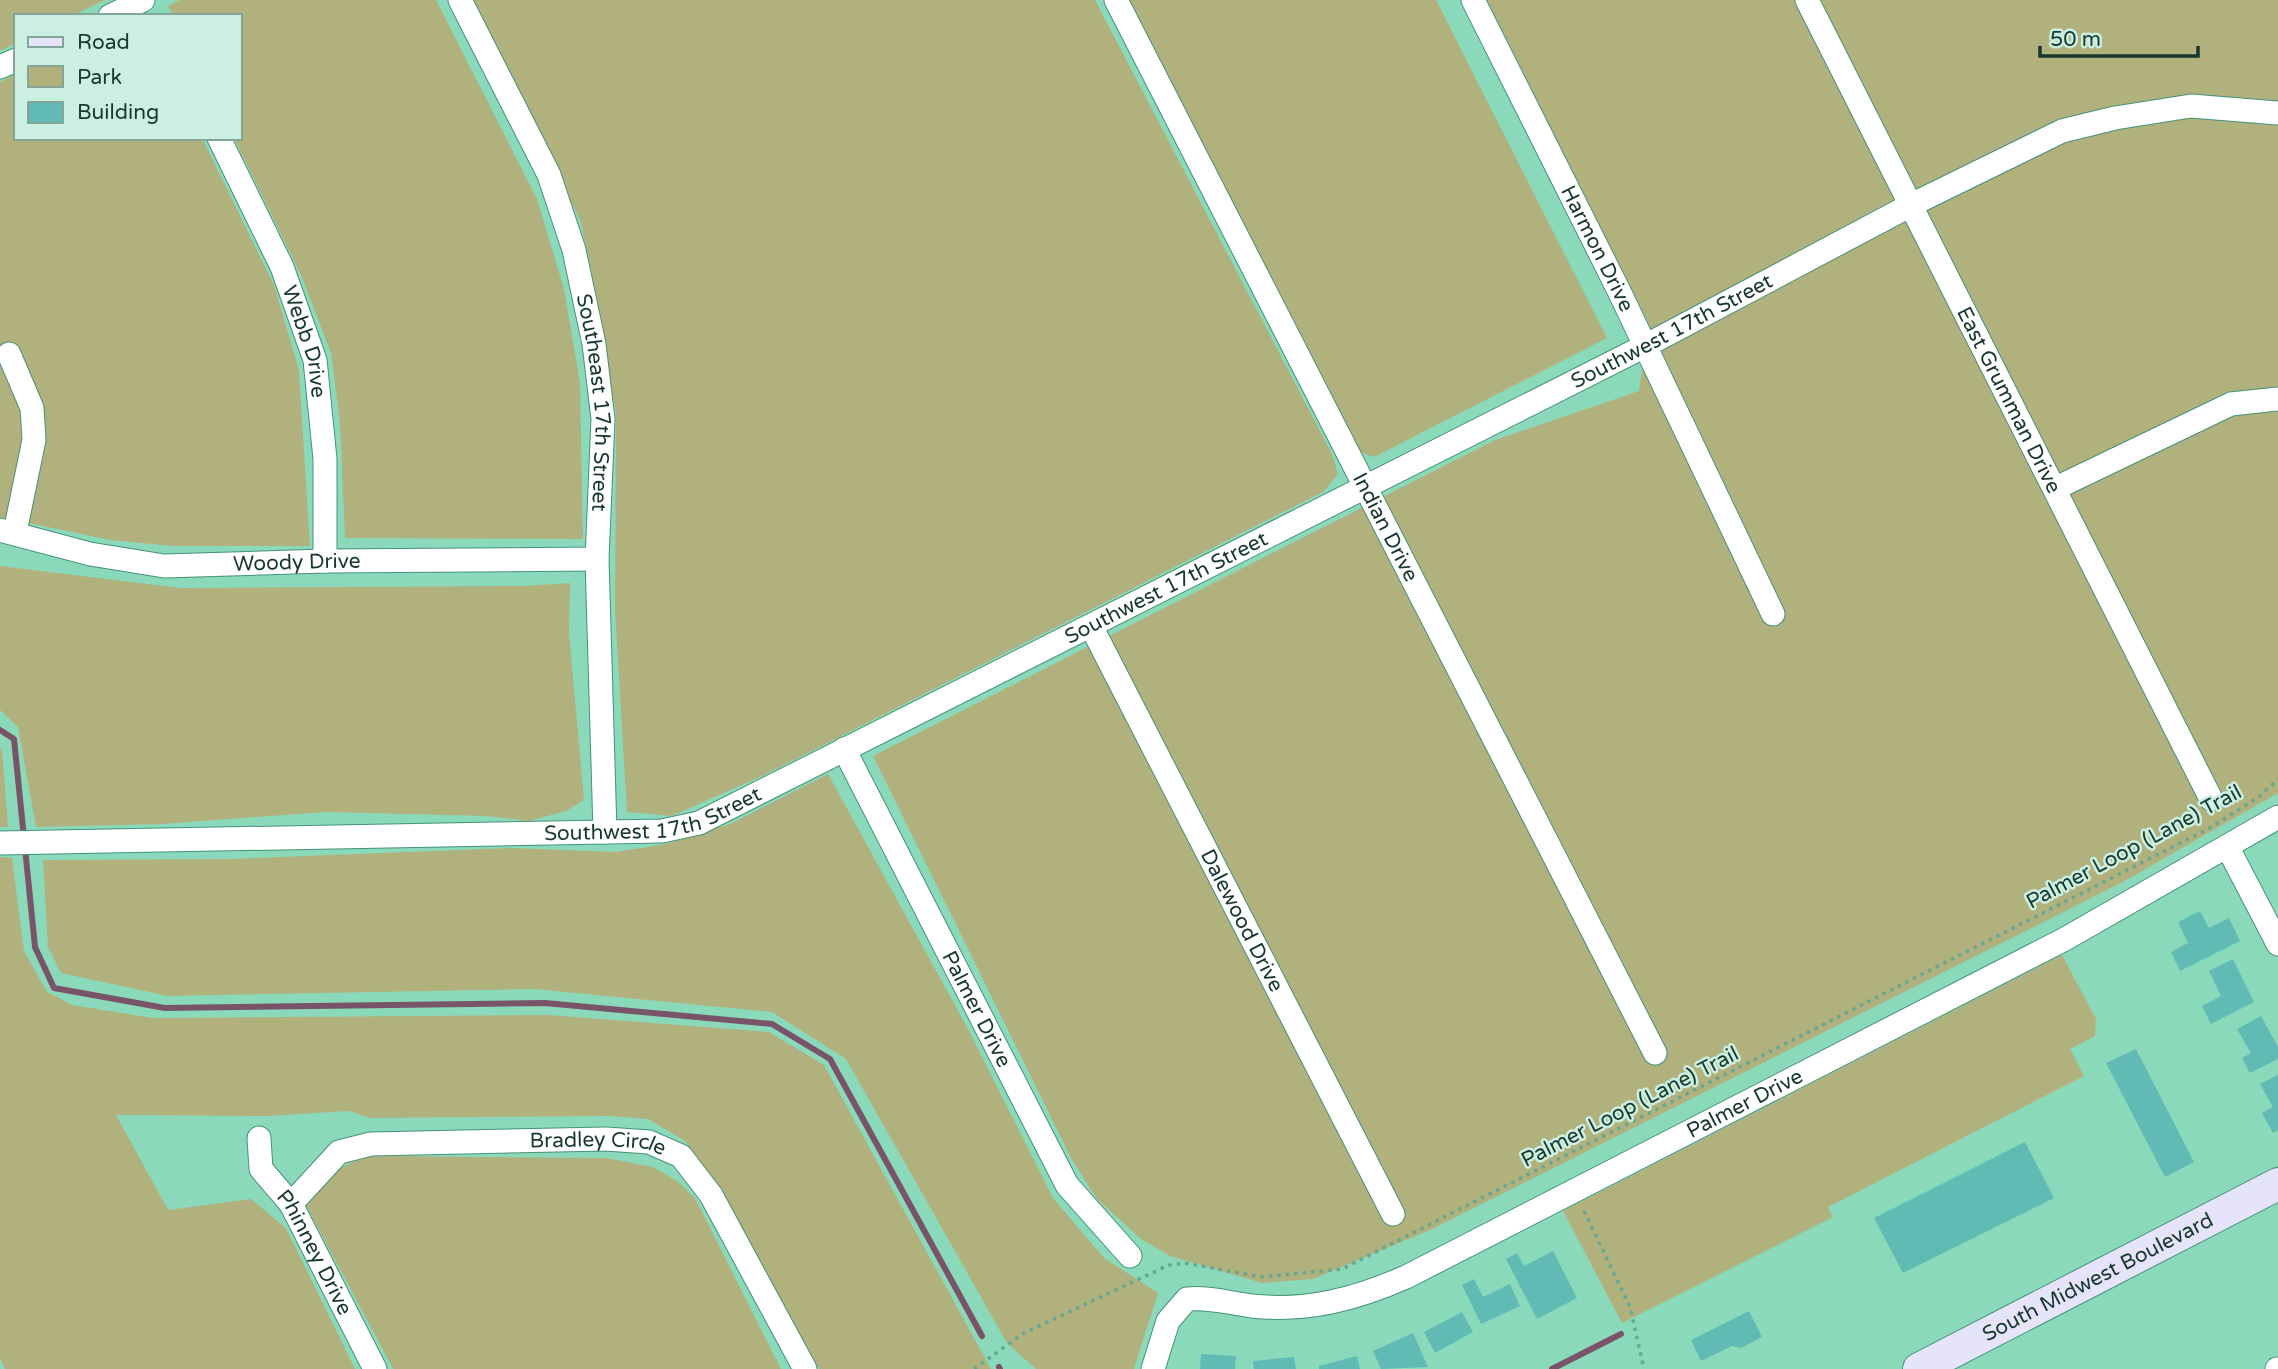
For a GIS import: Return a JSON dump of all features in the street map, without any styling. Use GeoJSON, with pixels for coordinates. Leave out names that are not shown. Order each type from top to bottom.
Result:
{"type":"FeatureCollection","features":[{"type":"Feature","properties":{"kind":"main road","name":"South Midwest Boulevard"},"geometry":{"type":"LineString","coordinates":[[1919,1369],[2278,1184]]}},
{"type":"Feature","properties":{"kind":"street"},"geometry":{"type":"LineString","coordinates":[[114,14],[143,0]]}},
{"type":"Feature","properties":{"kind":"street","name":"Southeast 17th Street"},"geometry":{"type":"LineString","coordinates":[[460,0],[549,175],[574,250],[594,344],[603,419],[597,559],[605,832]]}},
{"type":"Feature","properties":{"kind":"street","name":"Indian Drive"},"geometry":{"type":"LineString","coordinates":[[1116,0],[1655,1053]]}},
{"type":"Feature","properties":{"kind":"street","name":"Harmon Drive"},"geometry":{"type":"LineString","coordinates":[[1473,0],[1645,346],[1773,614]]}},
{"type":"Feature","properties":{"kind":"street","name":"East Grumman Drive"},"geometry":{"type":"LineString","coordinates":[[1807,0],[2211,799]]}},
{"type":"Feature","properties":{"kind":"street","name":"Southwest 17th Street"},"geometry":{"type":"LineString","coordinates":[[0,842],[662,831],[699,823],[1645,346],[1909,206],[2062,131],[2115,118],[2192,106],[2278,113]]}},
{"type":"Feature","properties":{"kind":"street","name":"Webb Drive"},"geometry":{"type":"LineString","coordinates":[[220,140],[282,267],[315,360],[325,459],[325,561]]}},
{"type":"Feature","properties":{"kind":"street"},"geometry":{"type":"LineString","coordinates":[[8,531],[34,440],[32,408],[9,354]]}},
{"type":"Feature","properties":{"kind":"street"},"geometry":{"type":"LineString","coordinates":[[2056,488],[2231,404],[2278,399]]}},
{"type":"Feature","properties":{"kind":"street","name":"Woody Drive"},"geometry":{"type":"LineString","coordinates":[[8,531],[90,554],[164,566],[325,561],[597,559]]}},
{"type":"Feature","properties":{"kind":"street","name":"Dalewood Drive"},"geometry":{"type":"LineString","coordinates":[[1091,626],[1393,1214]]}},
{"type":"Feature","properties":{"kind":"street","name":"Palmer Drive"},"geometry":{"type":"LineString","coordinates":[[845,749],[1066,1185],[1130,1256]]}},
{"type":"Feature","properties":{"kind":"street","name":"Palmer Drive"},"geometry":{"type":"LineString","coordinates":[[1153,1369],[1168,1321],[1187,1299],[1202,1298],[1254,1306],[1313,1306],[1362,1297],[1418,1271],[2065,939],[2278,817]]}},
{"type":"Feature","properties":{"kind":"street"},"geometry":{"type":"LineString","coordinates":[[2228,848],[2278,944]]}},
{"type":"Feature","properties":{"kind":"street","name":"Phinney Drive"},"geometry":{"type":"LineString","coordinates":[[259,1138],[261,1170],[290,1204],[375,1369]]}},
{"type":"Feature","properties":{"kind":"street","name":"Bradley Circle"},"geometry":{"type":"LineString","coordinates":[[290,1204],[340,1152],[371,1144],[606,1139],[649,1142],[681,1156],[711,1195],[805,1369]]}},
{"type":"Feature","properties":{"kind":"path","name":"Palmer Loop (Lane) Trail"},"geometry":{"type":"LineString","coordinates":[[974,1369],[1024,1333],[1169,1265],[1185,1263],[1261,1277],[1342,1269],[2208,830],[2259,797],[2278,779]]}},
{"type":"Feature","properties":{"kind":"path"},"geometry":{"type":"LineString","coordinates":[[1583,1209],[1635,1324],[1644,1369]]}},
{"type":"Feature","properties":{"kind":"green space"},"geometry":{"type":"Polygon","coordinates":[[[0,0],[105,0],[76,14],[14,14],[14,44],[0,51],[0,0]]]}},
{"type":"Feature","properties":{"kind":"green space"},"geometry":{"type":"Polygon","coordinates":[[[180,0],[436,0],[537,199],[564,289],[580,383],[583,539],[345,538],[340,423],[331,353],[301,275],[235,140],[242,140],[242,14],[172,14],[168,6],[180,0]]]}},
{"type":"Feature","properties":{"kind":"green space"},"geometry":{"type":"Polygon","coordinates":[[[470,0],[1095,0],[1332,454],[1338,474],[1323,492],[762,776],[672,816],[627,812],[615,610],[616,414],[590,264],[580,220],[470,0]]]}},
{"type":"Feature","properties":{"kind":"green space"},"geometry":{"type":"Polygon","coordinates":[[[1128,0],[1436,0],[1607,338],[1374,457],[1357,451],[1128,0]]]}},
{"type":"Feature","properties":{"kind":"green space"},"geometry":{"type":"Polygon","coordinates":[[[1487,0],[2278,0],[2278,793],[2121,883],[1430,1230],[1313,1279],[1262,1283],[1170,1256],[1141,1239],[1097,1199],[1072,1160],[873,756],[1495,440],[1639,391],[1649,324],[1487,0]]]}},
{"type":"Feature","properties":{"kind":"green space"},"geometry":{"type":"Polygon","coordinates":[[[14,75],[14,140],[203,140],[274,285],[299,370],[310,546],[173,546],[110,540],[0,517],[0,82],[14,75]]]}},
{"type":"Feature","properties":{"kind":"green space"},"geometry":{"type":"Polygon","coordinates":[[[0,566],[180,588],[523,586],[570,583],[569,633],[584,800],[566,811],[529,821],[486,816],[326,812],[161,824],[36,827],[18,727],[0,710],[0,566]]]}},
{"type":"Feature","properties":{"kind":"green space"},"geometry":{"type":"Polygon","coordinates":[[[0,748],[2,750],[8,827],[0,827],[0,748]]]}},
{"type":"Feature","properties":{"kind":"green space"},"geometry":{"type":"Polygon","coordinates":[[[828,774],[968,1029],[1053,1198],[1104,1258],[1158,1293],[1134,1369],[1036,1369],[1007,1343],[846,1059],[772,1012],[534,989],[168,996],[61,973],[48,947],[43,860],[229,859],[512,848],[616,852],[666,844],[730,824],[828,774]]]}},
{"type":"Feature","properties":{"kind":"green space"},"geometry":{"type":"Polygon","coordinates":[[[0,857],[12,858],[24,951],[47,992],[72,1005],[153,1018],[548,1015],[769,1032],[824,1065],[991,1369],[819,1369],[717,1183],[685,1141],[648,1119],[609,1116],[371,1118],[349,1111],[268,1116],[116,1115],[168,1210],[251,1199],[286,1228],[355,1369],[5,1369],[0,1359],[0,857]]]}},
{"type":"Feature","properties":{"kind":"green space"},"geometry":{"type":"Polygon","coordinates":[[[2062,955],[2096,1019],[2095,1036],[2070,1049],[2084,1076],[1828,1207],[1833,1217],[1622,1323],[1563,1211],[2062,955]]]}},
{"type":"Feature","properties":{"kind":"green space"},"geometry":{"type":"Polygon","coordinates":[[[377,1156],[606,1158],[653,1167],[677,1181],[695,1198],[781,1369],[393,1369],[306,1205],[336,1172],[354,1161],[377,1156]]]}},
{"type":"Feature","properties":{"kind":"building"},"geometry":{"type":"Polygon","coordinates":[[[2200,911],[2209,928],[2229,918],[2240,941],[2180,971],[2171,952],[2188,943],[2178,922],[2200,911]]]}},
{"type":"Feature","properties":{"kind":"building"},"geometry":{"type":"Polygon","coordinates":[[[2233,959],[2254,1002],[2211,1024],[2202,1006],[2221,996],[2209,971],[2233,959]]]}},
{"type":"Feature","properties":{"kind":"building"},"geometry":{"type":"Polygon","coordinates":[[[2261,1016],[2278,1047],[2278,1059],[2250,1073],[2242,1058],[2251,1053],[2237,1029],[2261,1016]]]}},
{"type":"Feature","properties":{"kind":"building"},"geometry":{"type":"Polygon","coordinates":[[[2136,1049],[2194,1162],[2165,1177],[2106,1063],[2136,1049]]]}},
{"type":"Feature","properties":{"kind":"building"},"geometry":{"type":"Polygon","coordinates":[[[2278,1075],[2278,1130],[2273,1133],[2262,1113],[2273,1107],[2260,1084],[2278,1075]]]}},
{"type":"Feature","properties":{"kind":"building"},"geometry":{"type":"Polygon","coordinates":[[[2025,1142],[2054,1198],[1903,1273],[1874,1218],[2025,1142]]]}},
{"type":"Feature","properties":{"kind":"building"},"geometry":{"type":"Polygon","coordinates":[[[1553,1251],[1577,1298],[1537,1319],[1506,1259],[1517,1253],[1524,1266],[1553,1251]]]}},
{"type":"Feature","properties":{"kind":"building"},"geometry":{"type":"Polygon","coordinates":[[[1474,1279],[1483,1297],[1510,1284],[1520,1306],[1481,1324],[1462,1285],[1474,1279]]]}},
{"type":"Feature","properties":{"kind":"building"},"geometry":{"type":"Polygon","coordinates":[[[1749,1311],[1762,1337],[1741,1348],[1732,1346],[1701,1361],[1691,1340],[1749,1311]]]}},
{"type":"Feature","properties":{"kind":"building"},"geometry":{"type":"Polygon","coordinates":[[[1462,1312],[1473,1332],[1435,1353],[1424,1332],[1462,1312]]]}},
{"type":"Feature","properties":{"kind":"building"},"geometry":{"type":"Polygon","coordinates":[[[1413,1333],[1428,1367],[1381,1369],[1373,1351],[1413,1333]]]}},
{"type":"Feature","properties":{"kind":"building"},"geometry":{"type":"Polygon","coordinates":[[[1201,1354],[1236,1356],[1235,1369],[1200,1369],[1201,1354]]]}},
{"type":"Feature","properties":{"kind":"building"},"geometry":{"type":"Polygon","coordinates":[[[1357,1356],[1360,1369],[1319,1369],[1319,1366],[1357,1356]]]}},
{"type":"Feature","properties":{"kind":"building"},"geometry":{"type":"Polygon","coordinates":[[[1294,1357],[1296,1369],[1254,1369],[1253,1361],[1294,1357]]]}},
{"type":"Feature","properties":{"kind":"waterway"},"geometry":{"type":"LineString","coordinates":[[0,730],[14,739],[35,947],[54,988],[165,1008],[545,1003],[772,1024],[830,1059],[982,1336]]}},
{"type":"Feature","properties":{"kind":"waterway"},"geometry":{"type":"LineString","coordinates":[[1552,1369],[1621,1334]]}}]}
